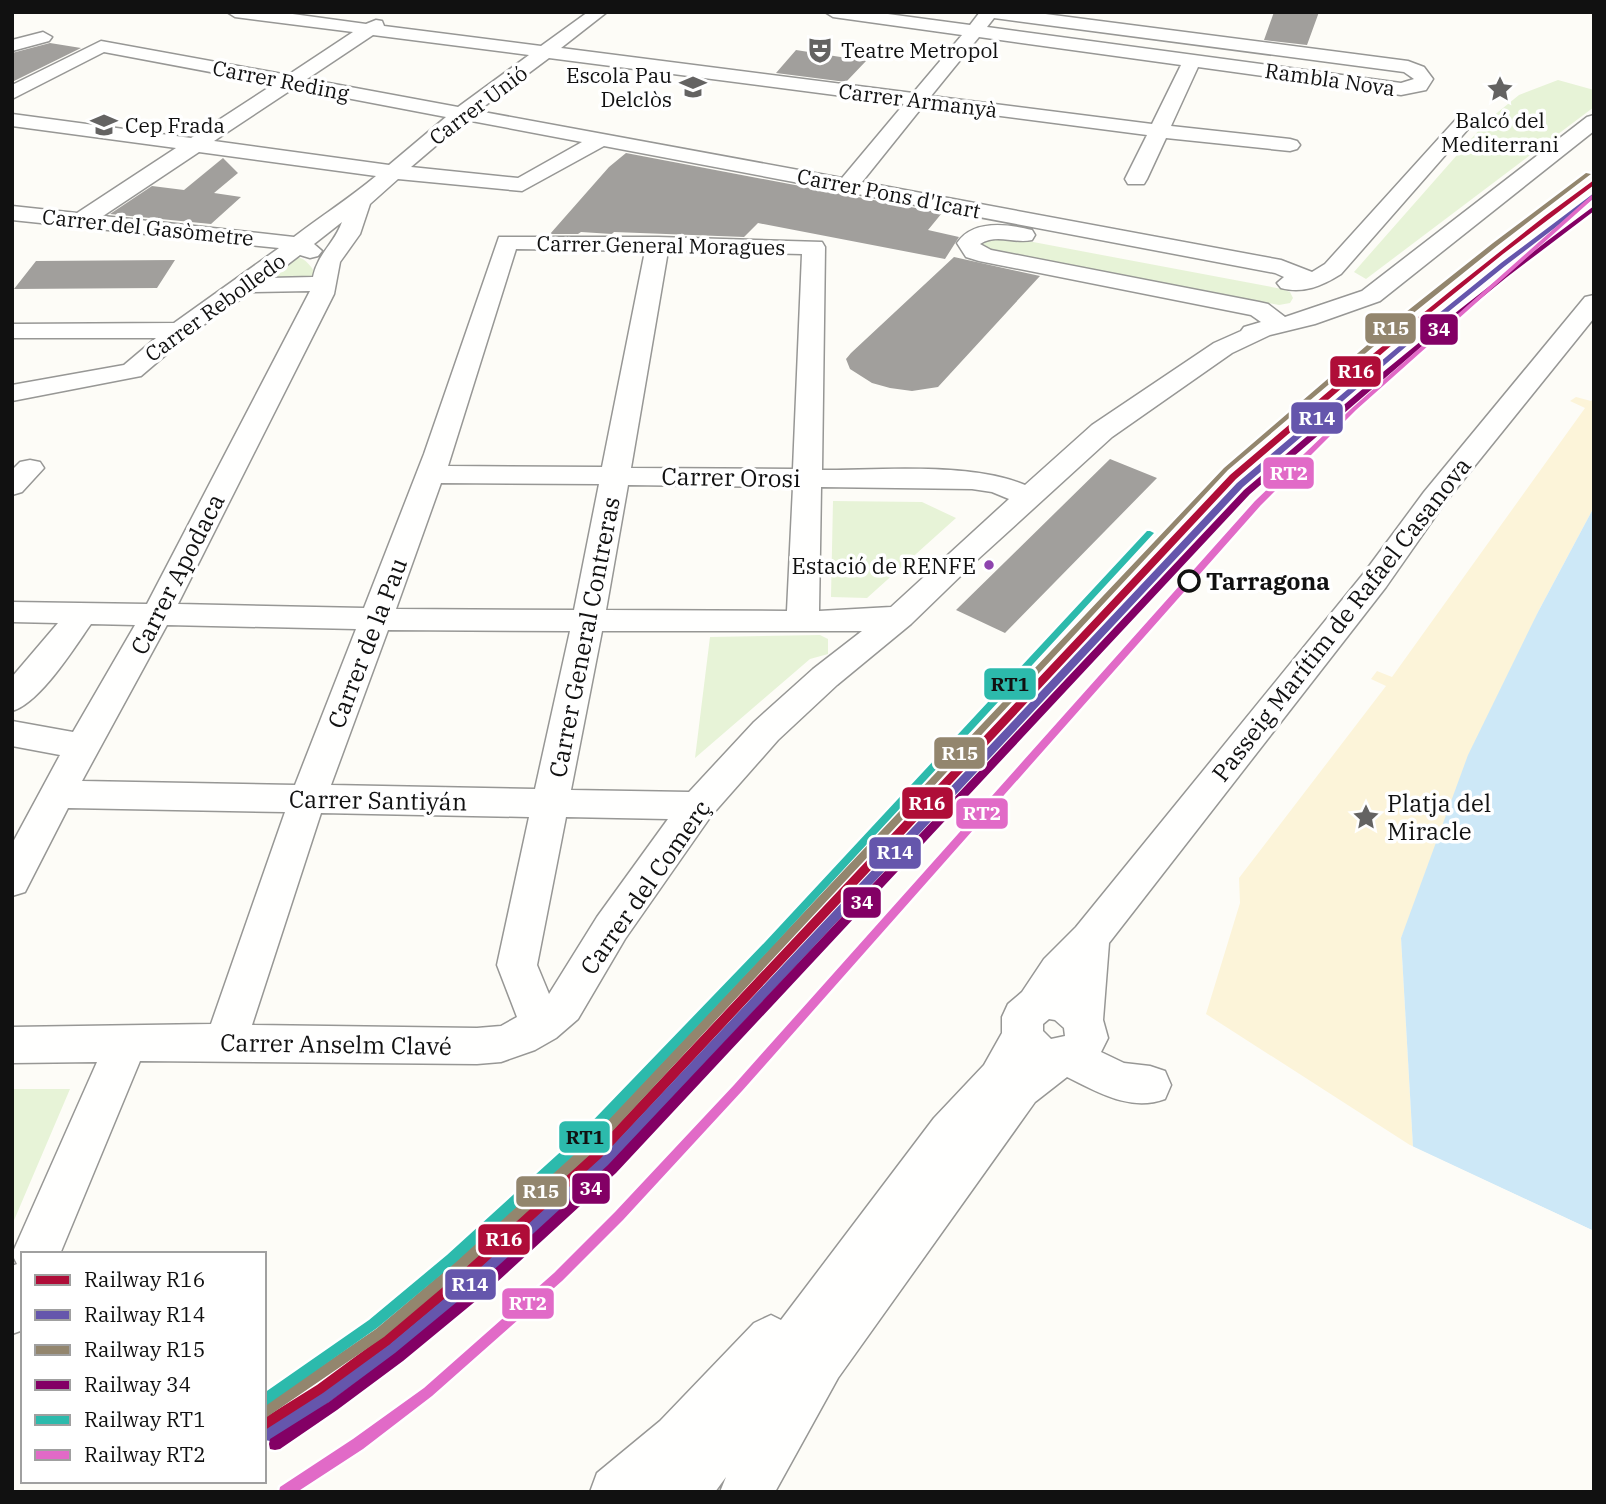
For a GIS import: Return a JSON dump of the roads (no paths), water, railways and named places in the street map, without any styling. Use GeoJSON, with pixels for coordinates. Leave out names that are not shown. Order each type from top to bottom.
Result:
{"type":"FeatureCollection","features":[{"type":"Feature","properties":{"kind":"street","name":"Carrer Armanyà"},"geometry":{"type":"LineString","coordinates":[[235,12],[1160,131],[1290,145]]}},
{"type":"Feature","properties":{"kind":"street"},"geometry":{"type":"LineString","coordinates":[[82,220],[395,12]]}},
{"type":"Feature","properties":{"kind":"street","name":"Carrer Unió"},"geometry":{"type":"LineString","coordinates":[[292,243],[360,201],[462,113],[599,12]]}},
{"type":"Feature","properties":{"kind":"street","name":"Rambla Nova"},"geometry":{"type":"LineString","coordinates":[[833,12],[1402,89],[1419,86],[1424,79],[1417,71],[1408,67],[988,12]]}},
{"type":"Feature","properties":{"kind":"street"},"geometry":{"type":"LineString","coordinates":[[847,186],[988,12]]}},
{"type":"Feature","properties":{"kind":"street"},"geometry":{"type":"LineString","coordinates":[[1202,40],[1210,21]]}},
{"type":"Feature","properties":{"kind":"street"},"geometry":{"type":"LineString","coordinates":[[15,37],[43,37]]}},
{"type":"Feature","properties":{"kind":"street","name":"Carrer Reding"},"geometry":{"type":"LineString","coordinates":[[12,93],[101,46],[462,113]]}},
{"type":"Feature","properties":{"kind":"street"},"geometry":{"type":"LineString","coordinates":[[1136,179],[1192,61]]}},
{"type":"Feature","properties":{"kind":"street","name":"Carrer Pons d'Icart"},"geometry":{"type":"LineString","coordinates":[[462,113],[1281,267],[1303,282]]}},
{"type":"Feature","properties":{"kind":"street"},"geometry":{"type":"LineString","coordinates":[[12,120],[393,172],[522,185],[602,139]]}},
{"type":"Feature","properties":{"kind":"street"},"geometry":{"type":"LineString","coordinates":[[1244,324],[1204,304],[1167,292],[987,256],[974,252],[968,243],[984,233],[1012,233],[1303,282],[1333,270],[1466,120]]}},
{"type":"Feature","properties":{"kind":"street","name":"Carrer del Comerç"},"geometry":{"type":"LineString","coordinates":[[541,1025],[563,1007],[611,928],[698,806],[766,731],[843,662],[900,617],[966,553],[1102,431],[1244,324],[1339,309],[1381,288],[1594,121]]}},
{"type":"Feature","properties":{"kind":"street"},"geometry":{"type":"LineString","coordinates":[[246,285],[325,273],[349,234],[360,201]]}},
{"type":"Feature","properties":{"kind":"street","name":"Carrer del Gasòmetre"},"geometry":{"type":"LineString","coordinates":[[12,213],[292,243]]}},
{"type":"Feature","properties":{"kind":"street","name":"Carrer General Moragues"},"geometry":{"type":"LineString","coordinates":[[507,242],[814,247],[808,478]]}},
{"type":"Feature","properties":{"kind":"street","name":"Carrer de la Pau"},"geometry":{"type":"LineString","coordinates":[[225,1043],[308,800],[431,474],[507,242]]}},
{"type":"Feature","properties":{"kind":"street"},"geometry":{"type":"LineString","coordinates":[[292,243],[325,273]]}},
{"type":"Feature","properties":{"kind":"street","name":"Carrer Rebolledo"},"geometry":{"type":"LineString","coordinates":[[12,393],[132,371],[180,330],[246,285],[292,243]]}},
{"type":"Feature","properties":{"kind":"street","name":"Carrer General Contreras"},"geometry":{"type":"LineString","coordinates":[[541,1025],[517,965],[588,621],[658,244]]}},
{"type":"Feature","properties":{"kind":"street","name":"Carrer Apodaca"},"geometry":{"type":"LineString","coordinates":[[12,881],[82,746],[157,614],[322,294],[325,273]]}},
{"type":"Feature","properties":{"kind":"street","name":"Passeig Marítim de Rafael Casanova"},"geometry":{"type":"LineString","coordinates":[[683,1492],[950,1132],[999,1079],[1059,1034],[1090,938],[1375,580],[1460,466],[1594,302]]}},
{"type":"Feature","properties":{"kind":"street"},"geometry":{"type":"LineString","coordinates":[[12,331],[180,330]]}},
{"type":"Feature","properties":{"kind":"street","name":"Carrer Orosi"},"geometry":{"type":"LineString","coordinates":[[431,474],[985,481],[1029,497]]}},
{"type":"Feature","properties":{"kind":"street"},"geometry":{"type":"LineString","coordinates":[[803,620],[808,478]]}},
{"type":"Feature","properties":{"kind":"street"},"geometry":{"type":"LineString","coordinates":[[12,612],[588,621],[849,622],[900,617]]}},
{"type":"Feature","properties":{"kind":"street"},"geometry":{"type":"LineString","coordinates":[[12,699],[82,613]]}},
{"type":"Feature","properties":{"kind":"street"},"geometry":{"type":"LineString","coordinates":[[803,620],[837,632],[843,643],[843,662]]}},
{"type":"Feature","properties":{"kind":"street"},"geometry":{"type":"LineString","coordinates":[[12,733],[82,746]]}},
{"type":"Feature","properties":{"kind":"street","name":"Carrer Santiyán"},"geometry":{"type":"LineString","coordinates":[[58,794],[698,806]]}},
{"type":"Feature","properties":{"kind":"street","name":"Carrer Anselm Clavé"},"geometry":{"type":"LineString","coordinates":[[12,1045],[225,1043],[477,1046],[501,1044],[541,1025]]}},
{"type":"Feature","properties":{"kind":"street"},"geometry":{"type":"LineString","coordinates":[[746,1492],[820,1360],[1059,1034]]}},
{"type":"Feature","properties":{"kind":"street"},"geometry":{"type":"LineString","coordinates":[[37,1252],[126,1043]]}},
{"type":"Feature","properties":{"kind":"street","name":"Passeig Marítim de Rafael Casanova"},"geometry":{"type":"LineString","coordinates":[[616,1492],[652,1466],[702,1417],[893,1210]]}},
{"type":"Feature","properties":{"kind":"street"},"geometry":{"type":"LineString","coordinates":[[12,1310],[21,1290]]}},
{"type":"Feature","properties":{"kind":"water"},"geometry":{"type":"Polygon","coordinates":[[[1594,507],[1594,1231],[1413,1147],[1401,938],[1468,755],[1538,612],[1594,507]]]}},
{"type":"Feature","properties":{"kind":"rail line","name":"R15"},"geometry":{"type":"LineString","coordinates":[[266,1412],[380,1333],[458,1267],[590,1147],[1226,469],[1404,318],[1588,174]]}},
{"type":"Feature","properties":{"kind":"rail line","name":"R16"},"geometry":{"type":"LineString","coordinates":[[266,1425],[321,1389],[386,1341],[465,1275],[597,1155],[1233,477],[1410,326],[1594,182]]}},
{"type":"Feature","properties":{"kind":"rail line","name":"R14"},"geometry":{"type":"LineString","coordinates":[[270,1435],[393,1349],[472,1283],[605,1162],[1240,485],[1414,336],[1594,195]]}},
{"type":"Feature","properties":{"kind":"rail line","name":"RT2"},"geometry":{"type":"LineString","coordinates":[[285,1492],[358,1444],[428,1392],[558,1277],[619,1216],[738,1088],[1258,503],[1354,409],[1594,195]]}},
{"type":"Feature","properties":{"kind":"rail line","name":"34"},"geometry":{"type":"LineString","coordinates":[[275,1444],[333,1406],[399,1357],[479,1291],[612,1169],[1247,492],[1418,347],[1594,208]]}},
{"type":"Feature","properties":{"kind":"rail line","name":"RT1"},"geometry":{"type":"LineString","coordinates":[[266,1400],[373,1324],[451,1259],[582,1140],[769,944],[1150,533]]}},
{"type":"Feature","properties":{"kind":"place","name":"Teatre Metropol"},"geometry":{"type":"Point","coordinates":[820,50]}},
{"type":"Feature","properties":{"kind":"place","name":"Escola Pau Delclòs"},"geometry":{"type":"Point","coordinates":[693,87]}},
{"type":"Feature","properties":{"kind":"place","name":"Balcó del Mediterrani"},"geometry":{"type":"Point","coordinates":[1500,89]}},
{"type":"Feature","properties":{"kind":"place","name":"Cep Frada"},"geometry":{"type":"Point","coordinates":[104,125]}},
{"type":"Feature","properties":{"kind":"place","name":"Estació de RENFE"},"geometry":{"type":"Point","coordinates":[989,565]}},
{"type":"Feature","properties":{"kind":"place","name":"Tarragona"},"geometry":{"type":"Point","coordinates":[1189,581]}},
{"type":"Feature","properties":{"kind":"place","name":"Platja del Miracle"},"geometry":{"type":"Point","coordinates":[1366,817]}}]}
